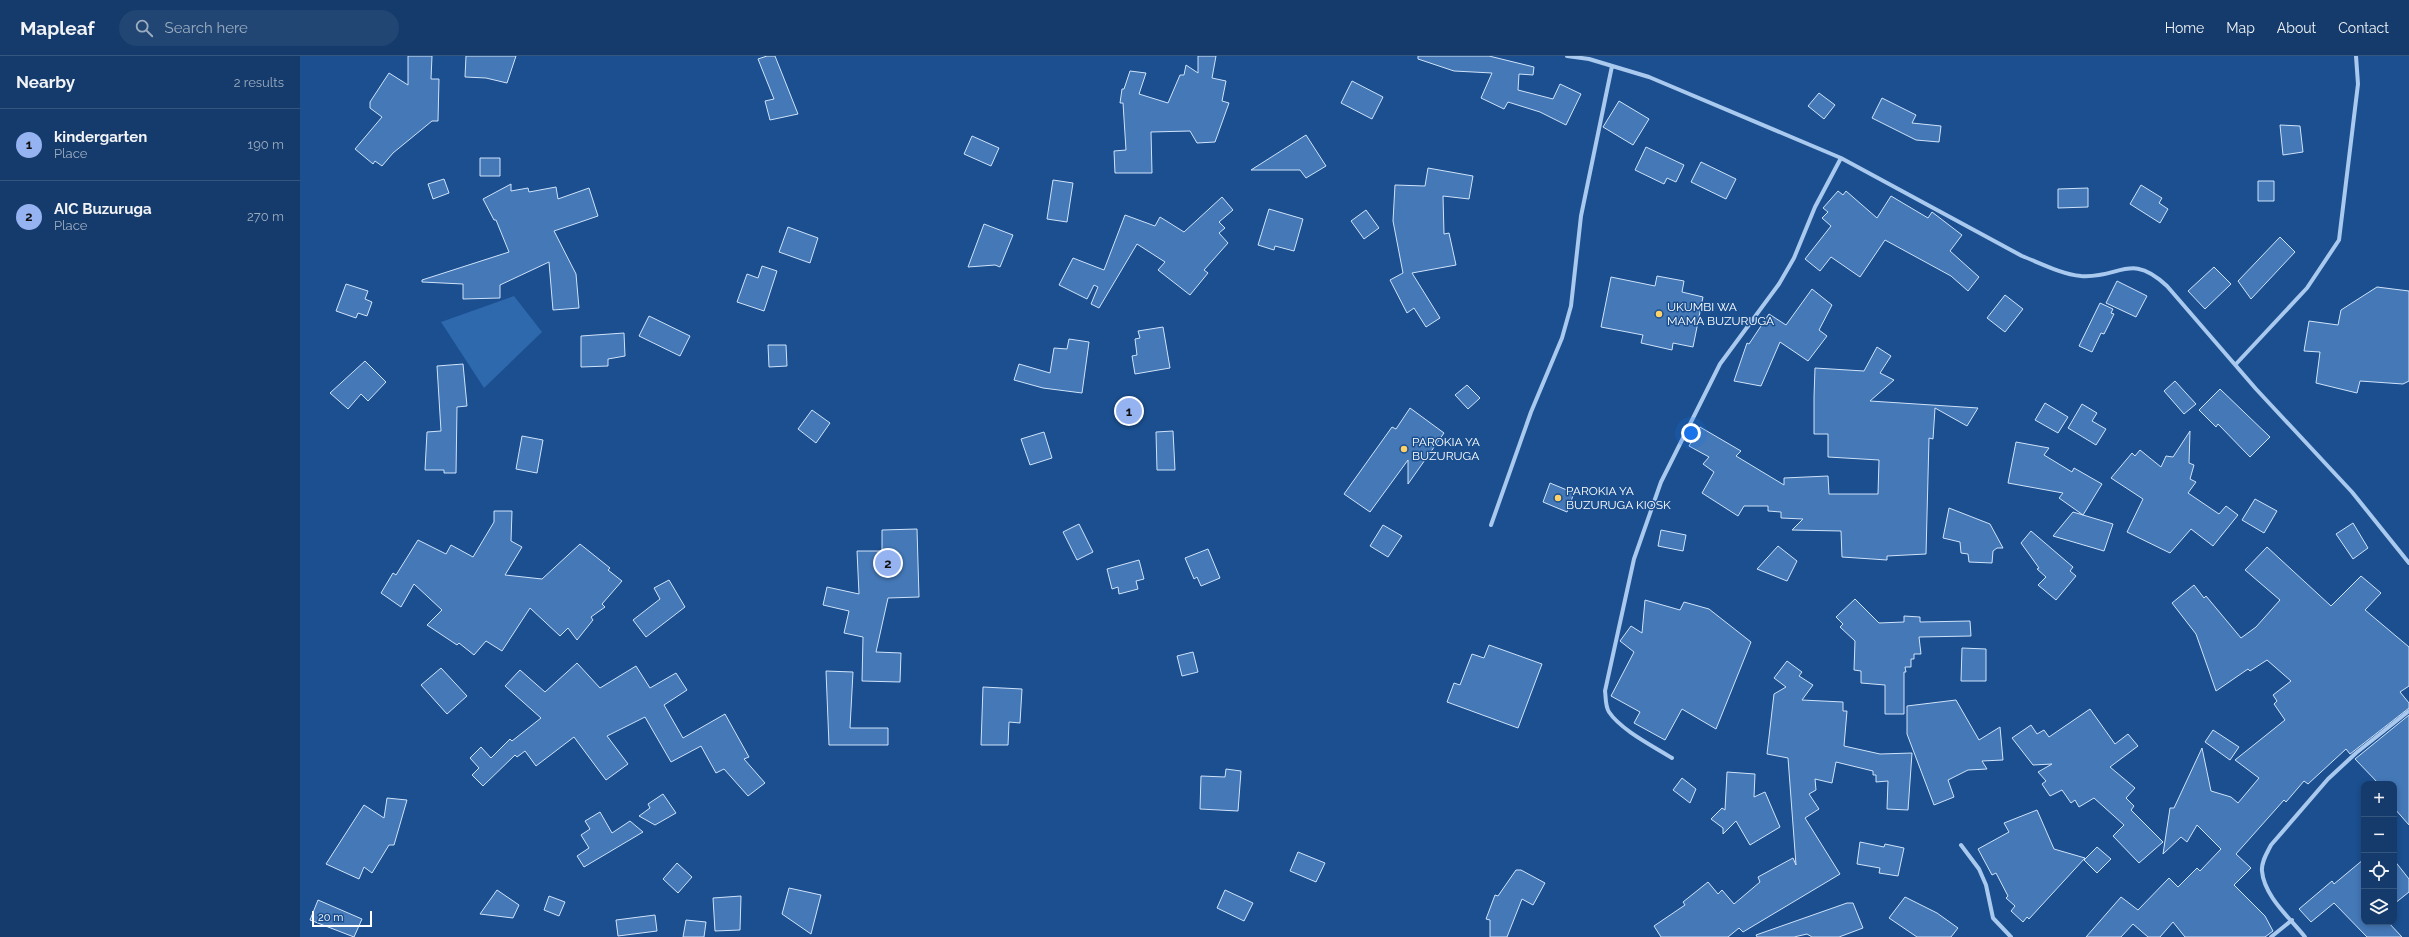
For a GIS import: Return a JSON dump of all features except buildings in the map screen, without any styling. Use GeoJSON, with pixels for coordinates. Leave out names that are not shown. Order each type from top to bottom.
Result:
{"type":"FeatureCollection","features":[{"type":"Feature","properties":{"kind":"street"},"geometry":{"type":"LineString","coordinates":[[1567,56],[1589,59],[1649,77],[1841,158],[2012,251],[2051,268],[2080,276],[2098,276],[2114,270],[2138,268],[2154,273],[2236,364],[2256,389],[2352,492],[2409,563]]}},
{"type":"Feature","properties":{"kind":"street"},"geometry":{"type":"LineString","coordinates":[[2236,364],[2307,288],[2339,240],[2358,84],[2356,56]]}},
{"type":"Feature","properties":{"kind":"street"},"geometry":{"type":"LineString","coordinates":[[1491,525],[1531,412],[1562,338],[1571,306],[1581,216],[1612,66]]}},
{"type":"Feature","properties":{"kind":"street"},"geometry":{"type":"LineString","coordinates":[[1672,758],[1617,722],[1608,711],[1606,702],[1606,691],[1634,559],[1661,482],[1720,364],[1779,284],[1841,158]]}},
{"type":"Feature","properties":{"kind":"street"},"geometry":{"type":"LineString","coordinates":[[2305,937],[2265,886],[2262,870],[2271,845],[2328,779],[2356,753],[2409,711]]}},
{"type":"Feature","properties":{"kind":"street"},"geometry":{"type":"LineString","coordinates":[[1961,845],[1980,869],[1986,885],[1993,918],[2011,937]]}},
{"type":"Feature","properties":{"kind":"street"},"geometry":{"type":"LineString","coordinates":[[2271,937],[2292,920]]}},
{"type":"Feature","properties":{"kind":"shaded area"},"geometry":{"type":"Polygon","coordinates":[[[514,296],[542,332],[484,388],[441,322],[514,296]]]}},
{"type":"Feature","properties":{"kind":"place","name":"UKUMBI WA MAMA BUZURUGA"},"geometry":{"type":"Point","coordinates":[1659,314]}},
{"type":"Feature","properties":{"kind":"place","name":"kindergarten"},"geometry":{"type":"Point","coordinates":[1129,411]}},
{"type":"Feature","properties":{"kind":"place","name":"PAROKIA YA BUZURUGA"},"geometry":{"type":"Point","coordinates":[1404,449]}},
{"type":"Feature","properties":{"kind":"place","name":"PAROKIA YA BUZURUGA KIOSK"},"geometry":{"type":"Point","coordinates":[1558,498]}},
{"type":"Feature","properties":{"kind":"place","name":"AIC Buzuruga"},"geometry":{"type":"Point","coordinates":[888,563]}}]}
